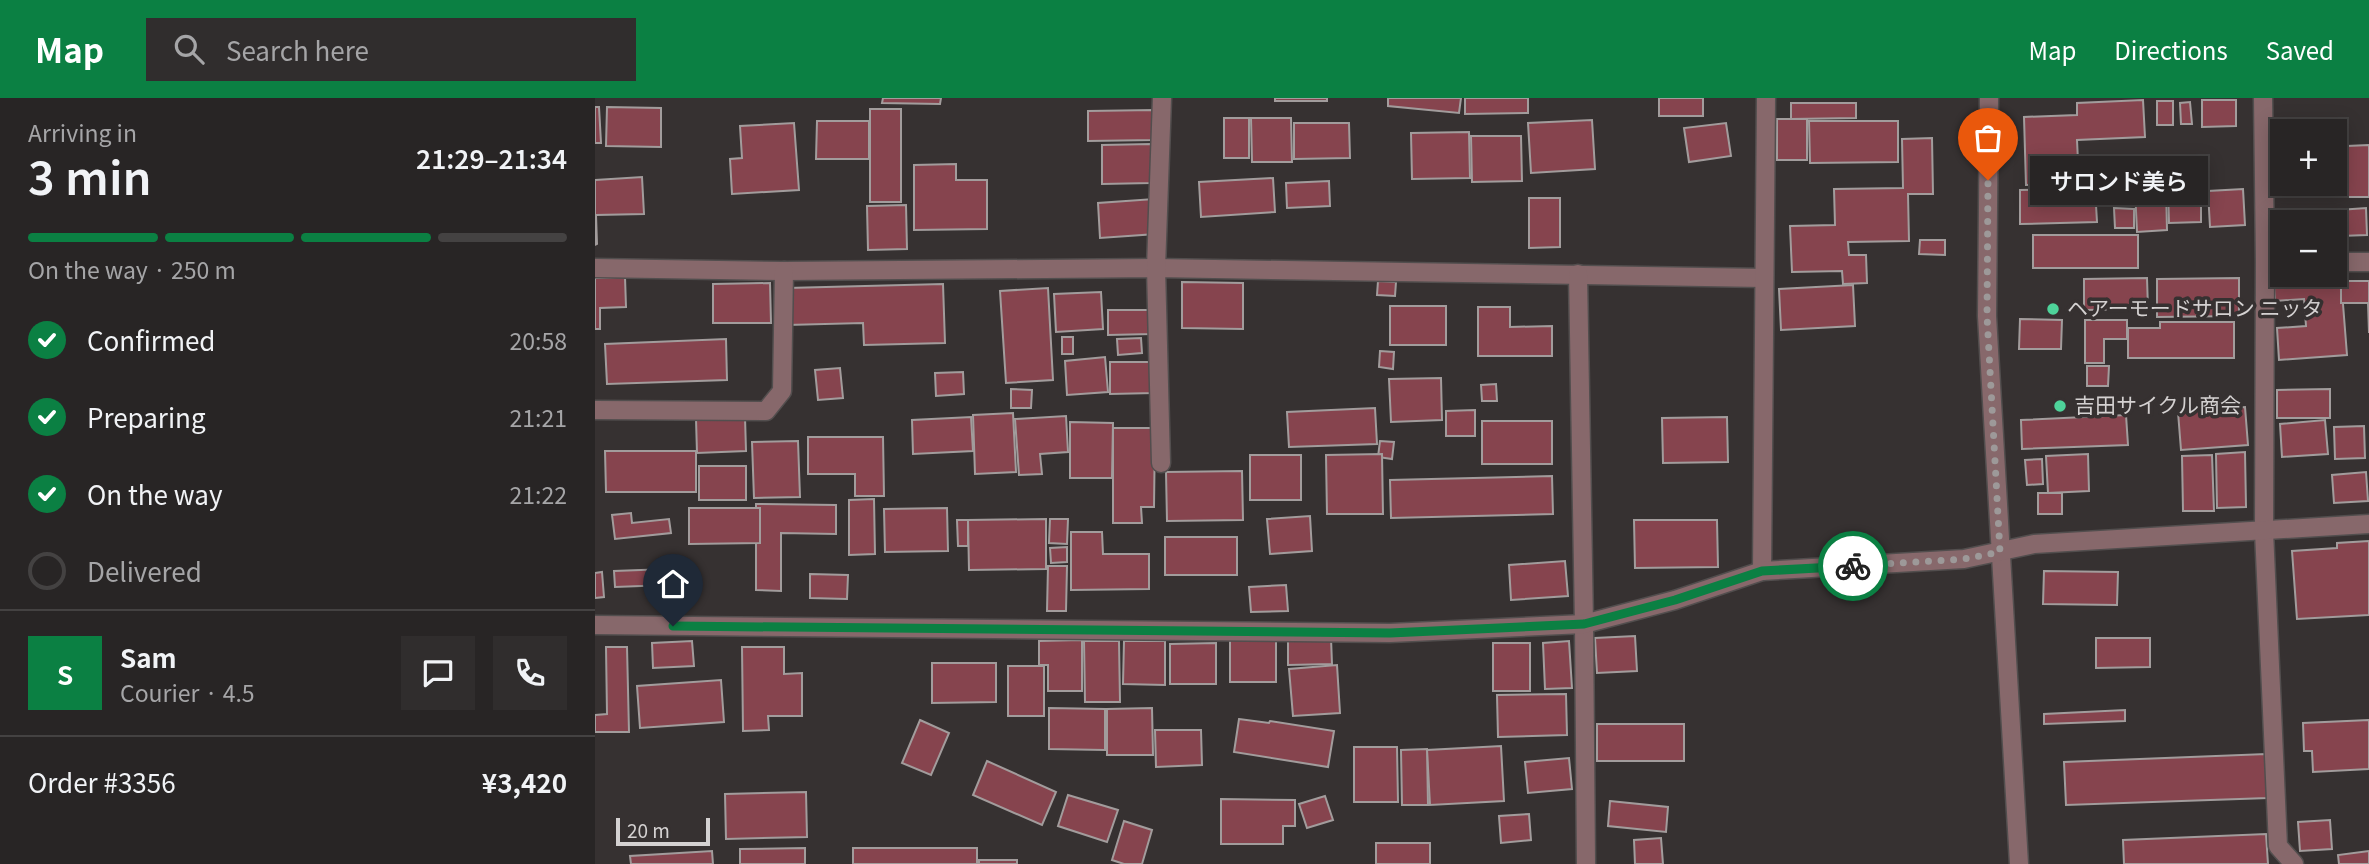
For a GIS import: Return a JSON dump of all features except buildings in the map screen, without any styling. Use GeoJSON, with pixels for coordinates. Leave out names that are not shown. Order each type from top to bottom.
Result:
{"type":"FeatureCollection","features":[{"type":"Feature","properties":{"kind":"street"},"geometry":{"type":"LineString","coordinates":[[1161,463],[1156,268],[1162,98]]}},
{"type":"Feature","properties":{"kind":"street"},"geometry":{"type":"LineString","coordinates":[[1762,571],[1766,98]]}},
{"type":"Feature","properties":{"kind":"street"},"geometry":{"type":"LineString","coordinates":[[1989,98],[1987,316],[2019,864]]}},
{"type":"Feature","properties":{"kind":"street"},"geometry":{"type":"LineString","coordinates":[[2263,98],[2271,210]]}},
{"type":"Feature","properties":{"kind":"street"},"geometry":{"type":"LineString","coordinates":[[2347,262],[2369,262]]}},
{"type":"Feature","properties":{"kind":"street"},"geometry":{"type":"LineString","coordinates":[[595,268],[784,271],[1156,268],[1764,278]]}},
{"type":"Feature","properties":{"kind":"street"},"geometry":{"type":"LineString","coordinates":[[595,410],[766,411],[782,391],[784,271]]}},
{"type":"Feature","properties":{"kind":"street"},"geometry":{"type":"LineString","coordinates":[[1578,274],[1586,864]]}},
{"type":"Feature","properties":{"kind":"street"},"geometry":{"type":"LineString","coordinates":[[2273,287],[2264,531],[2278,846],[2294,864]]}},
{"type":"Feature","properties":{"kind":"street"},"geometry":{"type":"LineString","coordinates":[[595,625],[1390,633],[1584,624],[1675,600],[1762,571],[1964,559],[2034,544],[2369,524]]}},
{"type":"Feature","properties":{"kind":"way so far"},"geometry":{"type":"LineString","coordinates":[[1853,566],[1964,559],[2000,552],[1987,316],[1988,180]]}},
{"type":"Feature","properties":{"kind":"place","name":"サロンド美ら"},"geometry":{"type":"Point","coordinates":[1988,180]}},
{"type":"Feature","properties":{"kind":"place","name":"ヘアーモードサロン ニッタ"},"geometry":{"type":"Point","coordinates":[2053,309]}},
{"type":"Feature","properties":{"kind":"place","name":"吉田サイクル商会"},"geometry":{"type":"Point","coordinates":[2060,406]}},
{"type":"Feature","properties":{"kind":"route"},"geometry":{"type":"LineString","coordinates":[[673,626],[1390,633],[1584,624],[1675,600],[1762,571],[1853,566]]}}]}
